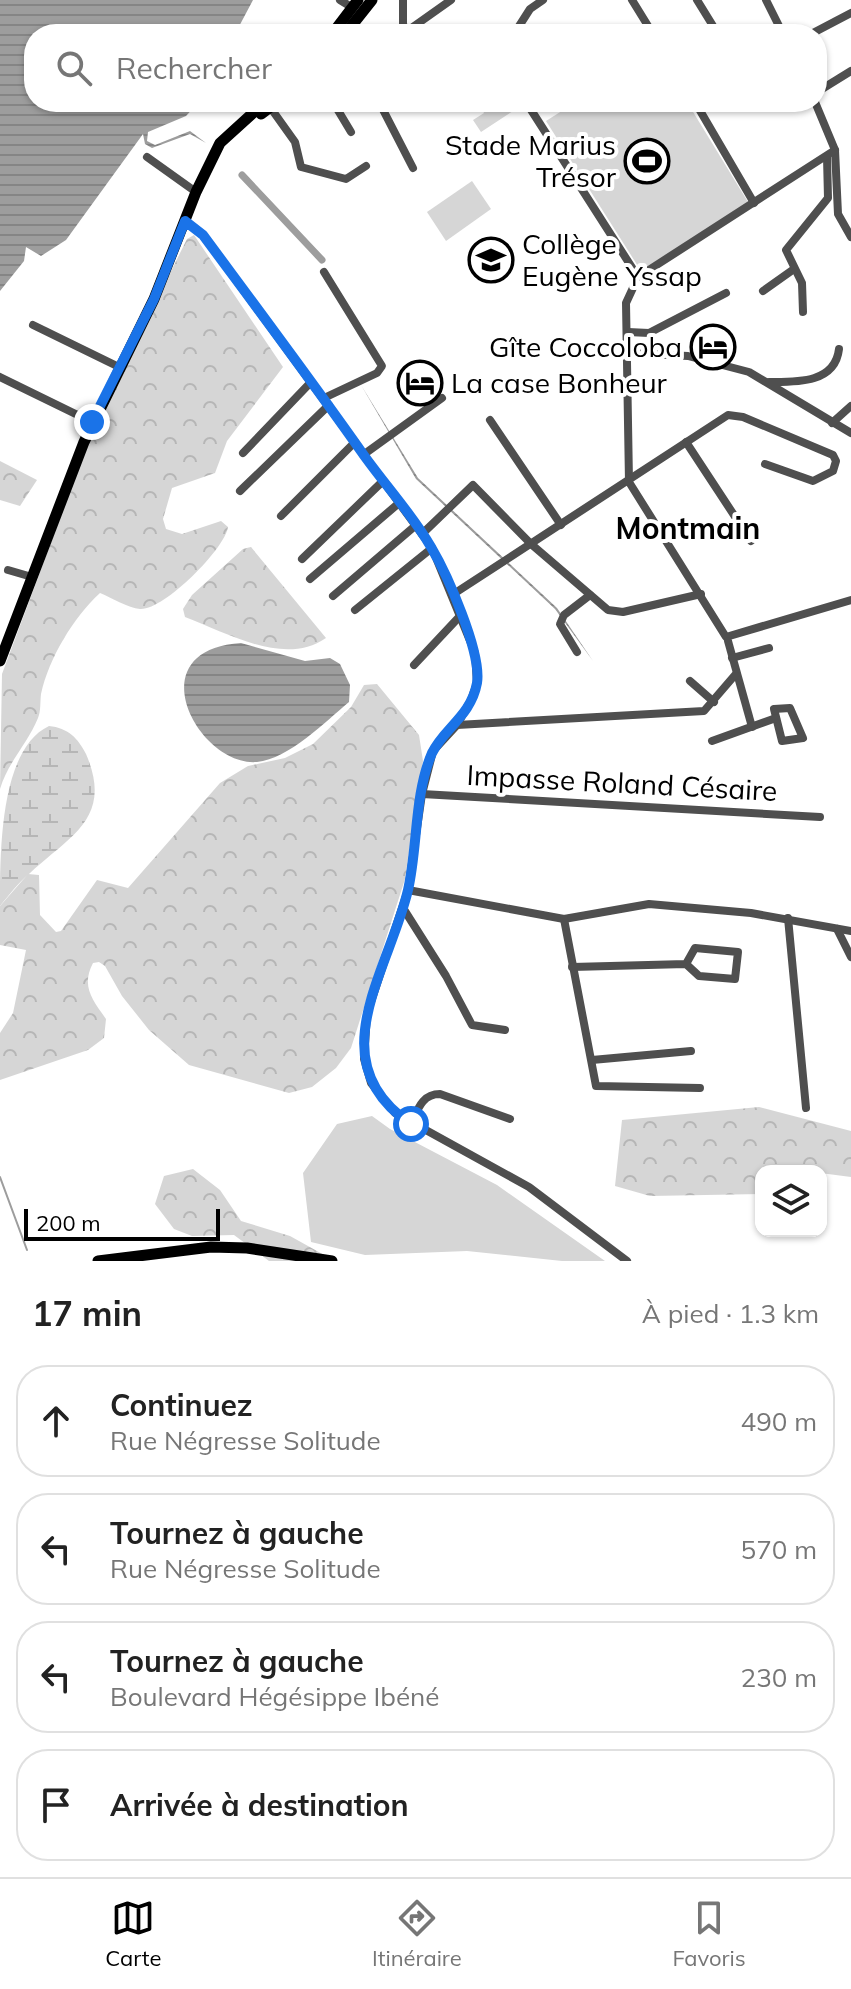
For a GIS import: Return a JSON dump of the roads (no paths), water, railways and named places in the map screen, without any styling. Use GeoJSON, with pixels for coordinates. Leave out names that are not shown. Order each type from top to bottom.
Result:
{"type":"FeatureCollection","features":[{"type":"Feature","properties":{"kind":"main road"},"geometry":{"type":"LineString","coordinates":[[342,24],[357,8],[372,0]]}},
{"type":"Feature","properties":{"kind":"main road"},"geometry":{"type":"LineString","coordinates":[[0,661],[92,422],[154,299],[196,192],[212,161],[261,112]]}},
{"type":"Feature","properties":{"kind":"main road"},"geometry":{"type":"LineString","coordinates":[[98,1261],[211,1247],[247,1248],[332,1261]]}},
{"type":"Feature","properties":{"kind":"street"},"geometry":{"type":"LineString","coordinates":[[340,0],[357,8]]}},
{"type":"Feature","properties":{"kind":"street"},"geometry":{"type":"LineString","coordinates":[[403,0],[405,24]]}},
{"type":"Feature","properties":{"kind":"street"},"geometry":{"type":"LineString","coordinates":[[418,24],[451,0]]}},
{"type":"Feature","properties":{"kind":"street"},"geometry":{"type":"LineString","coordinates":[[520,24],[530,9],[543,0]]}},
{"type":"Feature","properties":{"kind":"street"},"geometry":{"type":"LineString","coordinates":[[632,0],[647,24]]}},
{"type":"Feature","properties":{"kind":"street"},"geometry":{"type":"LineString","coordinates":[[697,0],[712,24]]}},
{"type":"Feature","properties":{"kind":"street"},"geometry":{"type":"LineString","coordinates":[[766,0],[778,24]]}},
{"type":"Feature","properties":{"kind":"street"},"geometry":{"type":"LineString","coordinates":[[827,26],[851,13]]}},
{"type":"Feature","properties":{"kind":"street"},"geometry":{"type":"LineString","coordinates":[[827,86],[851,71]]}},
{"type":"Feature","properties":{"kind":"street"},"geometry":{"type":"LineString","coordinates":[[275,112],[295,142],[299,163],[306,170],[346,179],[366,166]]}},
{"type":"Feature","properties":{"kind":"street"},"geometry":{"type":"LineString","coordinates":[[339,112],[351,132]]}},
{"type":"Feature","properties":{"kind":"street"},"geometry":{"type":"LineString","coordinates":[[384,112],[413,168]]}},
{"type":"Feature","properties":{"kind":"street"},"geometry":{"type":"LineString","coordinates":[[532,112],[638,277]]}},
{"type":"Feature","properties":{"kind":"street"},"geometry":{"type":"LineString","coordinates":[[701,112],[754,203]]}},
{"type":"Feature","properties":{"kind":"street"},"geometry":{"type":"LineString","coordinates":[[819,112],[835,150],[838,210],[850,233]]}},
{"type":"Feature","properties":{"kind":"street"},"geometry":{"type":"LineString","coordinates":[[835,150],[638,277],[626,303],[629,482],[726,637],[851,600]]}},
{"type":"Feature","properties":{"kind":"street"},"geometry":{"type":"LineString","coordinates":[[147,157],[196,192]]}},
{"type":"Feature","properties":{"kind":"street"},"geometry":{"type":"LineString","coordinates":[[803,312],[803,288],[786,250],[828,198],[827,157]]}},
{"type":"Feature","properties":{"kind":"street"},"geometry":{"type":"LineString","coordinates":[[185,221],[203,235],[432,548],[477,653],[477,683],[457,725],[433,751],[422,794],[408,890],[367,1014],[364,1059],[371,1083],[382,1101],[411,1124],[529,1187],[627,1261]]}},
{"type":"Feature","properties":{"kind":"street"},"geometry":{"type":"LineString","coordinates":[[763,291],[794,269]]}},
{"type":"Feature","properties":{"kind":"street"},"geometry":{"type":"LineString","coordinates":[[240,491],[327,401],[377,373],[382,366],[324,272]]}},
{"type":"Feature","properties":{"kind":"street"},"geometry":{"type":"LineString","coordinates":[[628,332],[649,333],[726,293]]}},
{"type":"Feature","properties":{"kind":"street"},"geometry":{"type":"LineString","coordinates":[[33,325],[119,367]]}},
{"type":"Feature","properties":{"kind":"street"},"geometry":{"type":"LineString","coordinates":[[766,382],[803,383],[814,379],[834,364],[839,349]]}},
{"type":"Feature","properties":{"kind":"street"},"geometry":{"type":"LineString","coordinates":[[628,353],[688,356],[749,372],[851,433]]}},
{"type":"Feature","properties":{"kind":"street"},"geometry":{"type":"LineString","coordinates":[[0,377],[92,422]]}},
{"type":"Feature","properties":{"kind":"street"},"geometry":{"type":"LineString","coordinates":[[243,453],[311,382]]}},
{"type":"Feature","properties":{"kind":"street"},"geometry":{"type":"LineString","coordinates":[[363,455],[442,398]]}},
{"type":"Feature","properties":{"kind":"street"},"geometry":{"type":"LineString","coordinates":[[832,423],[851,406]]}},
{"type":"Feature","properties":{"kind":"street"},"geometry":{"type":"LineString","coordinates":[[452,595],[629,482],[722,417],[735,415],[833,455],[836,461],[833,471],[813,481],[765,464]]}},
{"type":"Feature","properties":{"kind":"street"},"geometry":{"type":"LineString","coordinates":[[490,420],[561,525]]}},
{"type":"Feature","properties":{"kind":"street"},"geometry":{"type":"LineString","coordinates":[[281,516],[355,442]]}},
{"type":"Feature","properties":{"kind":"street"},"geometry":{"type":"LineString","coordinates":[[686,442],[751,541]]}},
{"type":"Feature","properties":{"kind":"street"},"geometry":{"type":"LineString","coordinates":[[302,559],[383,481]]}},
{"type":"Feature","properties":{"kind":"street"},"geometry":{"type":"LineString","coordinates":[[333,596],[473,485],[531,544],[590,595],[618,613],[701,594]]}},
{"type":"Feature","properties":{"kind":"street"},"geometry":{"type":"LineString","coordinates":[[310,579],[399,503]]}},
{"type":"Feature","properties":{"kind":"street"},"geometry":{"type":"LineString","coordinates":[[355,610],[432,548]]}},
{"type":"Feature","properties":{"kind":"street"},"geometry":{"type":"LineString","coordinates":[[8,570],[32,577]]}},
{"type":"Feature","properties":{"kind":"street"},"geometry":{"type":"LineString","coordinates":[[577,652],[560,624],[564,615],[590,595]]}},
{"type":"Feature","properties":{"kind":"street"},"geometry":{"type":"LineString","coordinates":[[414,665],[460,616]]}},
{"type":"Feature","properties":{"kind":"street"},"geometry":{"type":"LineString","coordinates":[[728,641],[752,727]]}},
{"type":"Feature","properties":{"kind":"street"},"geometry":{"type":"LineString","coordinates":[[732,658],[769,648]]}},
{"type":"Feature","properties":{"kind":"street"},"geometry":{"type":"LineString","coordinates":[[457,725],[704,711],[735,675]]}},
{"type":"Feature","properties":{"kind":"street"},"geometry":{"type":"LineString","coordinates":[[690,681],[714,702]]}},
{"type":"Feature","properties":{"kind":"street"},"geometry":{"type":"LineString","coordinates":[[790,708],[803,738],[782,741],[776,718],[774,709],[790,708]]}},
{"type":"Feature","properties":{"kind":"street"},"geometry":{"type":"LineString","coordinates":[[712,741],[776,718]]}},
{"type":"Feature","properties":{"kind":"street","name":"Impasse Roland Césaire"},"geometry":{"type":"LineString","coordinates":[[422,794],[820,817]]}},
{"type":"Feature","properties":{"kind":"street"},"geometry":{"type":"LineString","coordinates":[[408,890],[564,919],[649,904],[788,918],[851,931]]}},
{"type":"Feature","properties":{"kind":"street"},"geometry":{"type":"LineString","coordinates":[[403,908],[441,966],[472,1025],[505,1030]]}},
{"type":"Feature","properties":{"kind":"street"},"geometry":{"type":"LineString","coordinates":[[788,918],[806,1108]]}},
{"type":"Feature","properties":{"kind":"street"},"geometry":{"type":"LineString","coordinates":[[564,919],[596,1086],[700,1088]]}},
{"type":"Feature","properties":{"kind":"street"},"geometry":{"type":"LineString","coordinates":[[837,929],[851,957]]}},
{"type":"Feature","properties":{"kind":"street"},"geometry":{"type":"LineString","coordinates":[[572,967],[686,964],[699,976],[735,979],[738,952],[695,948],[686,964]]}},
{"type":"Feature","properties":{"kind":"street"},"geometry":{"type":"LineString","coordinates":[[592,1060],[691,1051]]}},
{"type":"Feature","properties":{"kind":"street"},"geometry":{"type":"LineString","coordinates":[[411,1124],[423,1100],[432,1094],[440,1094],[510,1119]]}},
{"type":"Feature","properties":{"kind":"waterway"},"geometry":{"type":"LineString","coordinates":[[242,175],[322,260]]}},
{"type":"Feature","properties":{"kind":"waterway"},"geometry":{"type":"LineString","coordinates":[[0,1177],[27,1250]]}},
{"type":"Feature","properties":{"kind":"place","name":"Stade Marius Trésor"},"geometry":{"type":"Point","coordinates":[647,161]}},
{"type":"Feature","properties":{"kind":"place","name":"Collège Eugène Yssap"},"geometry":{"type":"Point","coordinates":[491,260]}},
{"type":"Feature","properties":{"kind":"place","name":"Gîte Coccoloba"},"geometry":{"type":"Point","coordinates":[713,347]}},
{"type":"Feature","properties":{"kind":"place","name":"La case Bonheur"},"geometry":{"type":"Point","coordinates":[420,383]}},
{"type":"Feature","properties":{"kind":"district","name":"Montmain"},"geometry":{"type":"Point","coordinates":[688,529]}}]}
